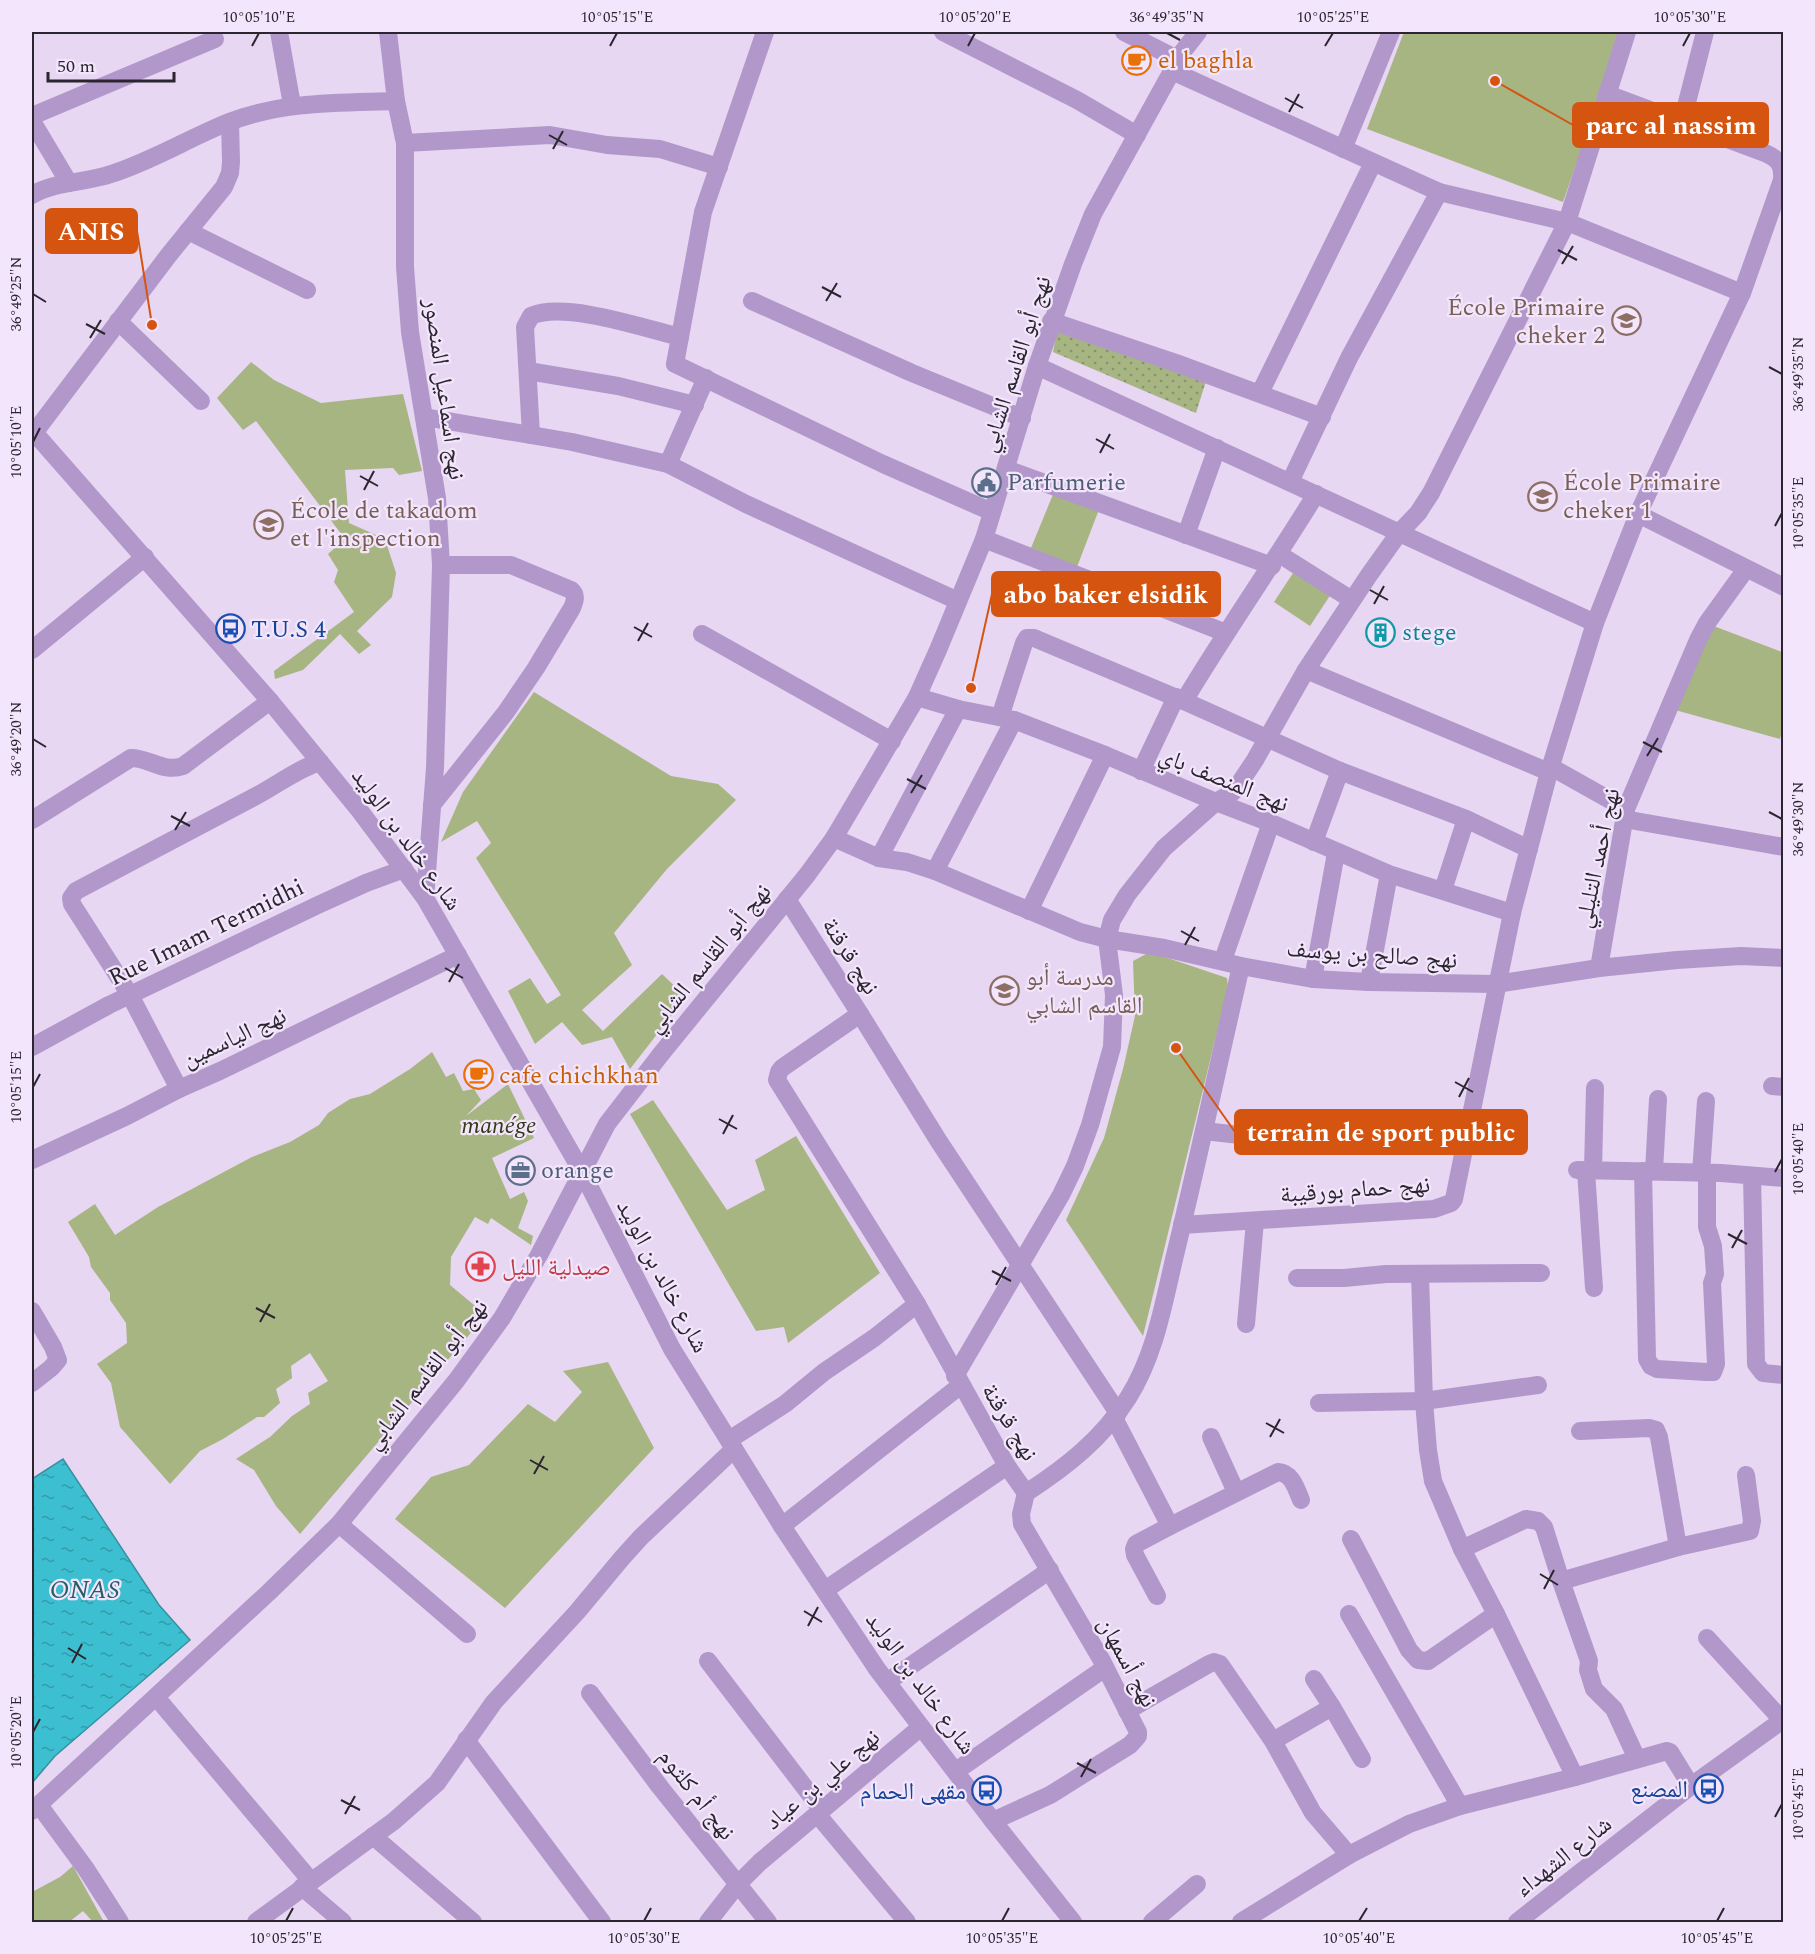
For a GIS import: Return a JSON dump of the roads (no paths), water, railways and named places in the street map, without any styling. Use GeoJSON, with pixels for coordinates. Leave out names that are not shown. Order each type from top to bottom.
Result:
{"type":"FeatureCollection","features":[{"type":"Feature","properties":{"kind":"street"},"geometry":{"type":"LineString","coordinates":[[279,32],[292,105]]}},
{"type":"Feature","properties":{"kind":"street","name":"نهج اسماعيل المنصور"},"geometry":{"type":"LineString","coordinates":[[388,32],[396,101],[405,143],[406,288],[410,332],[437,498],[441,565],[435,768],[425,898]]}},
{"type":"Feature","properties":{"kind":"street"},"geometry":{"type":"LineString","coordinates":[[765,32],[703,212],[675,364],[678,368],[706,378],[883,464],[992,512]]}},
{"type":"Feature","properties":{"kind":"street"},"geometry":{"type":"LineString","coordinates":[[943,32],[1077,100],[1137,135]]}},
{"type":"Feature","properties":{"kind":"street"},"geometry":{"type":"LineString","coordinates":[[1124,32],[1175,65],[1343,149],[1439,192],[1567,222],[1742,293]]}},
{"type":"Feature","properties":{"kind":"street","name":"نهج أبو القاسم الشابي"},"geometry":{"type":"LineString","coordinates":[[35,1808],[268,1593],[339,1524],[456,1381],[502,1318],[539,1255],[601,1134],[622,1103],[834,838],[917,697],[984,539],[1051,321],[1093,214],[1175,65],[1198,32]]}},
{"type":"Feature","properties":{"kind":"street"},"geometry":{"type":"LineString","coordinates":[[1343,149],[1391,32]]}},
{"type":"Feature","properties":{"kind":"street"},"geometry":{"type":"LineString","coordinates":[[782,1526],[958,1381],[1075,1166],[1112,1047],[1114,994],[1107,939],[1112,920],[1127,895],[1164,848],[1216,802],[1233,792],[1246,774],[1306,670],[1399,533],[1418,513],[1446,466],[1567,222],[1627,32]]}},
{"type":"Feature","properties":{"kind":"street"},"geometry":{"type":"LineString","coordinates":[[1606,94],[1682,122],[1705,32]]}},
{"type":"Feature","properties":{"kind":"street"},"geometry":{"type":"LineString","coordinates":[[32,116],[215,39]]}},
{"type":"Feature","properties":{"kind":"street"},"geometry":{"type":"LineString","coordinates":[[32,195],[51,186],[83,182],[111,174],[230,122],[292,105],[396,101]]}},
{"type":"Feature","properties":{"kind":"street"},"geometry":{"type":"LineString","coordinates":[[32,121],[69,183]]}},
{"type":"Feature","properties":{"kind":"street"},"geometry":{"type":"LineString","coordinates":[[33,431],[227,182],[231,162],[230,122]]}},
{"type":"Feature","properties":{"kind":"street","name":"نهج حمام بورقيبة"},"geometry":{"type":"LineString","coordinates":[[1182,1225],[1444,1206],[1454,1199],[1512,913],[1550,769],[1595,623],[1638,514],[1742,293],[1782,180],[1782,166],[1776,159],[1682,122]]}},
{"type":"Feature","properties":{"kind":"street"},"geometry":{"type":"LineString","coordinates":[[405,143],[550,135],[607,145],[660,149],[719,167]]}},
{"type":"Feature","properties":{"kind":"street"},"geometry":{"type":"LineString","coordinates":[[1260,393],[1373,163]]}},
{"type":"Feature","properties":{"kind":"street"},"geometry":{"type":"LineString","coordinates":[[1290,482],[1358,341],[1439,192]]}},
{"type":"Feature","properties":{"kind":"street"},"geometry":{"type":"LineString","coordinates":[[188,231],[307,290]]}},
{"type":"Feature","properties":{"kind":"street"},"geometry":{"type":"LineString","coordinates":[[752,301],[912,373],[1022,418]]}},
{"type":"Feature","properties":{"kind":"street"},"geometry":{"type":"LineString","coordinates":[[531,435],[525,327],[529,318],[535,314],[577,313],[680,337]]}},
{"type":"Feature","properties":{"kind":"street"},"geometry":{"type":"LineString","coordinates":[[118,321],[201,401]]}},
{"type":"Feature","properties":{"kind":"street"},"geometry":{"type":"LineString","coordinates":[[1051,321],[1260,393],[1322,417]]}},
{"type":"Feature","properties":{"kind":"street"},"geometry":{"type":"LineString","coordinates":[[1037,366],[1595,623]]}},
{"type":"Feature","properties":{"kind":"street"},"geometry":{"type":"LineString","coordinates":[[528,371],[618,386],[695,405]]}},
{"type":"Feature","properties":{"kind":"street"},"geometry":{"type":"LineString","coordinates":[[668,464],[706,378]]}},
{"type":"Feature","properties":{"kind":"street"},"geometry":{"type":"LineString","coordinates":[[424,417],[594,446],[668,464],[746,504],[958,601]]}},
{"type":"Feature","properties":{"kind":"street","name":"شارع خالد بن الوليد"},"geometry":{"type":"LineString","coordinates":[[33,431],[270,700],[425,898],[581,1170],[672,1349],[782,1526],[887,1682],[1073,1923]]}},
{"type":"Feature","properties":{"kind":"street"},"geometry":{"type":"LineString","coordinates":[[1186,535],[1217,448]]}},
{"type":"Feature","properties":{"kind":"street"},"geometry":{"type":"LineString","coordinates":[[1006,469],[1186,535],[1276,560],[1352,600]]}},
{"type":"Feature","properties":{"kind":"street"},"geometry":{"type":"LineString","coordinates":[[1141,771],[1180,699],[1276,560],[1316,494]]}},
{"type":"Feature","properties":{"kind":"street"},"geometry":{"type":"LineString","coordinates":[[1638,514],[1783,586]]}},
{"type":"Feature","properties":{"kind":"street"},"geometry":{"type":"LineString","coordinates":[[984,539],[1226,633]]}},
{"type":"Feature","properties":{"kind":"street"},"geometry":{"type":"LineString","coordinates":[[32,650],[145,556]]}},
{"type":"Feature","properties":{"kind":"street"},"geometry":{"type":"LineString","coordinates":[[432,805],[506,712],[536,668],[572,608],[575,598],[571,590],[511,565],[441,565]]}},
{"type":"Feature","properties":{"kind":"street","name":"نهج أحمد التليلي"},"geometry":{"type":"LineString","coordinates":[[1599,968],[1625,814],[1698,640],[1707,623],[1746,569]]}},
{"type":"Feature","properties":{"kind":"street"},"geometry":{"type":"LineString","coordinates":[[702,634],[892,741]]}},
{"type":"Feature","properties":{"kind":"street"},"geometry":{"type":"LineString","coordinates":[[935,871],[1007,719],[1023,642],[1029,637],[1039,639],[1180,699],[1340,771],[1466,819],[1529,849]]}},
{"type":"Feature","properties":{"kind":"street"},"geometry":{"type":"LineString","coordinates":[[1306,670],[1550,769],[1625,814],[1784,847]]}},
{"type":"Feature","properties":{"kind":"street","name":"نهج المنصف باي"},"geometry":{"type":"LineString","coordinates":[[917,697],[958,709],[1007,719],[1105,755],[1389,874],[1512,913]]}},
{"type":"Feature","properties":{"kind":"street"},"geometry":{"type":"LineString","coordinates":[[32,820],[131,758],[140,758],[166,768],[174,769],[183,766],[270,700]]}},
{"type":"Feature","properties":{"kind":"street"},"geometry":{"type":"LineString","coordinates":[[879,858],[958,709]]}},
{"type":"Feature","properties":{"kind":"street"},"geometry":{"type":"LineString","coordinates":[[1029,911],[1105,755]]}},
{"type":"Feature","properties":{"kind":"street"},"geometry":{"type":"LineString","coordinates":[[179,1089],[130,995],[72,904],[71,898],[73,894],[156,847],[320,762]]}},
{"type":"Feature","properties":{"kind":"street"},"geometry":{"type":"LineString","coordinates":[[1314,842],[1340,771]]}},
{"type":"Feature","properties":{"kind":"street"},"geometry":{"type":"LineString","coordinates":[[1443,890],[1466,819]]}},
{"type":"Feature","properties":{"kind":"street"},"geometry":{"type":"LineString","coordinates":[[1222,960],[1271,823]]}},
{"type":"Feature","properties":{"kind":"street","name":"نهج صالح بن يوسف"},"geometry":{"type":"LineString","coordinates":[[834,838],[879,858],[907,862],[935,871],[1080,932],[1313,979],[1496,984],[1599,968],[1707,957],[1784,958]]}},
{"type":"Feature","properties":{"kind":"street"},"geometry":{"type":"LineString","coordinates":[[1313,979],[1336,852]]}},
{"type":"Feature","properties":{"kind":"street","name":"Rue Imam Termidhi"},"geometry":{"type":"LineString","coordinates":[[32,1047],[130,995],[366,883],[404,869]]}},
{"type":"Feature","properties":{"kind":"street"},"geometry":{"type":"LineString","coordinates":[[1369,982],[1389,874]]}},
{"type":"Feature","properties":{"kind":"street","name":"نهج قرقنة"},"geometry":{"type":"LineString","coordinates":[[787,899],[860,1014],[782,1068],[778,1072],[777,1080],[917,1304],[1007,1466],[1026,1493],[1080,1455],[1116,1415],[1129,1396],[1148,1357],[1182,1225],[1241,966]]}},
{"type":"Feature","properties":{"kind":"street","name":"نهج الياسمين"},"geometry":{"type":"LineString","coordinates":[[32,1160],[458,956]]}},
{"type":"Feature","properties":{"kind":"street"},"geometry":{"type":"LineString","coordinates":[[860,1014],[938,1140],[1116,1415],[1170,1526]]}},
{"type":"Feature","properties":{"kind":"street"},"geometry":{"type":"LineString","coordinates":[[1594,1288],[1585,1170],[1595,1088]]}},
{"type":"Feature","properties":{"kind":"street"},"geometry":{"type":"LineString","coordinates":[[1658,1099],[1649,1171],[1647,1359],[1657,1370],[1713,1372],[1716,1368],[1712,1283],[1715,1274],[1713,1245],[1707,1227],[1704,1173],[1706,1101]]}},
{"type":"Feature","properties":{"kind":"street"},"geometry":{"type":"LineString","coordinates":[[1394,1120],[1468,1130]]}},
{"type":"Feature","properties":{"kind":"street"},"geometry":{"type":"LineString","coordinates":[[1204,1131],[1293,1141]]}},
{"type":"Feature","properties":{"kind":"street"},"geometry":{"type":"LineString","coordinates":[[1585,1170],[1784,1178]]}},
{"type":"Feature","properties":{"kind":"street"},"geometry":{"type":"LineString","coordinates":[[1752,1176],[1756,1364],[1762,1373],[1784,1375]]}},
{"type":"Feature","properties":{"kind":"street"},"geometry":{"type":"LineString","coordinates":[[1246,1324],[1255,1221]]}},
{"type":"Feature","properties":{"kind":"street"},"geometry":{"type":"LineString","coordinates":[[1297,1278],[1344,1278],[1386,1274],[1541,1273]]}},
{"type":"Feature","properties":{"kind":"street"},"geometry":{"type":"LineString","coordinates":[[1420,1274],[1424,1401],[1433,1481],[1462,1549],[1575,1777]]}},
{"type":"Feature","properties":{"kind":"street"},"geometry":{"type":"LineString","coordinates":[[256,1923],[394,1821],[436,1783],[494,1702],[543,1650],[641,1537],[732,1444],[824,1372],[874,1338],[917,1304]]}},
{"type":"Feature","properties":{"kind":"street"},"geometry":{"type":"LineString","coordinates":[[32,1311],[58,1360],[32,1383]]}},
{"type":"Feature","properties":{"kind":"street"},"geometry":{"type":"LineString","coordinates":[[1319,1403],[1424,1401],[1538,1385]]}},
{"type":"Feature","properties":{"kind":"street"},"geometry":{"type":"LineString","coordinates":[[1580,1431],[1649,1428],[1656,1430],[1678,1547]]}},
{"type":"Feature","properties":{"kind":"street"},"geometry":{"type":"LineString","coordinates":[[1211,1437],[1236,1492]]}},
{"type":"Feature","properties":{"kind":"street"},"geometry":{"type":"LineString","coordinates":[[825,1590],[1007,1466]]}},
{"type":"Feature","properties":{"kind":"street"},"geometry":{"type":"LineString","coordinates":[[1157,1596],[1135,1555],[1136,1544],[1236,1492],[1281,1472],[1290,1476],[1301,1500]]}},
{"type":"Feature","properties":{"kind":"street"},"geometry":{"type":"LineString","coordinates":[[1561,1581],[1678,1547],[1750,1531],[1752,1521],[1746,1475]]}},
{"type":"Feature","properties":{"kind":"street","name":"نهج أسمهان"},"geometry":{"type":"LineString","coordinates":[[993,1821],[1050,1795],[1130,1745],[1136,1740],[1138,1732],[1105,1668],[1022,1524],[1021,1514],[1026,1493]]}},
{"type":"Feature","properties":{"kind":"street"},"geometry":{"type":"LineString","coordinates":[[1462,1549],[1526,1519],[1532,1518],[1544,1527],[1589,1661],[1588,1670],[1594,1689],[1614,1709],[1637,1760]]}},
{"type":"Feature","properties":{"kind":"street"},"geometry":{"type":"LineString","coordinates":[[339,1524],[467,1634]]}},
{"type":"Feature","properties":{"kind":"street"},"geometry":{"type":"LineString","coordinates":[[1351,1539],[1408,1650],[1418,1660],[1428,1661],[1496,1614]]}},
{"type":"Feature","properties":{"kind":"street"},"geometry":{"type":"LineString","coordinates":[[887,1682],[1050,1570]]}},
{"type":"Feature","properties":{"kind":"street"},"geometry":{"type":"LineString","coordinates":[[1349,1614],[1460,1806]]}},
{"type":"Feature","properties":{"kind":"street"},"geometry":{"type":"LineString","coordinates":[[1707,1638],[1783,1720]]}},
{"type":"Feature","properties":{"kind":"street"},"geometry":{"type":"LineString","coordinates":[[708,1661],[819,1812],[907,1923]]}},
{"type":"Feature","properties":{"kind":"street"},"geometry":{"type":"LineString","coordinates":[[1127,1711],[1217,1662],[1223,1666],[1273,1741],[1312,1813],[1349,1855]]}},
{"type":"Feature","properties":{"kind":"street"},"geometry":{"type":"LineString","coordinates":[[956,1771],[1105,1668]]}},
{"type":"Feature","properties":{"kind":"street"},"geometry":{"type":"LineString","coordinates":[[1314,1679],[1362,1759]]}},
{"type":"Feature","properties":{"kind":"street","name":"نهج أم كلثوم"},"geometry":{"type":"LineString","coordinates":[[590,1693],[660,1787],[768,1923]]}},
{"type":"Feature","properties":{"kind":"street"},"geometry":{"type":"LineString","coordinates":[[156,1697],[307,1884],[343,1923]]}},
{"type":"Feature","properties":{"kind":"street"},"geometry":{"type":"LineString","coordinates":[[1273,1741],[1332,1707]]}},
{"type":"Feature","properties":{"kind":"street","name":"شارع الشهداء"},"geometry":{"type":"LineString","coordinates":[[1517,1923],[1691,1786],[1783,1720]]}},
{"type":"Feature","properties":{"kind":"street","name":"نهج علي بن عياد"},"geometry":{"type":"LineString","coordinates":[[708,1923],[737,1884],[760,1862],[921,1727]]}},
{"type":"Feature","properties":{"kind":"street"},"geometry":{"type":"LineString","coordinates":[[466,1740],[602,1923]]}},
{"type":"Feature","properties":{"kind":"street"},"geometry":{"type":"LineString","coordinates":[[1241,1923],[1349,1855],[1395,1830],[1460,1806],[1669,1751],[1691,1786]]}},
{"type":"Feature","properties":{"kind":"street"},"geometry":{"type":"LineString","coordinates":[[35,1808],[86,1869],[120,1923]]}},
{"type":"Feature","properties":{"kind":"street"},"geometry":{"type":"LineString","coordinates":[[373,1836],[473,1923]]}},
{"type":"Feature","properties":{"kind":"street"},"geometry":{"type":"LineString","coordinates":[[1152,1923],[1197,1884]]}},
{"type":"Feature","properties":{"kind":"water","name":"ONAS"},"geometry":{"type":"Polygon","coordinates":[[[63,1459],[159,1605],[190,1640],[55,1756],[32,1783],[32,1479],[63,1459]]]}},
{"type":"Feature","properties":{"kind":"place","name":"el baghla"},"geometry":{"type":"Point","coordinates":[1137,60]}},
{"type":"Feature","properties":{"kind":"place","name":"parc al nassim"},"geometry":{"type":"Point","coordinates":[1495,81]}},
{"type":"Feature","properties":{"kind":"place","name":"École Primaire cheker 2"},"geometry":{"type":"Point","coordinates":[1626,321]}},
{"type":"Feature","properties":{"kind":"place","name":"ANIS"},"geometry":{"type":"Point","coordinates":[152,325]}},
{"type":"Feature","properties":{"kind":"place","name":"Parfumerie"},"geometry":{"type":"Point","coordinates":[986,482]}},
{"type":"Feature","properties":{"kind":"place","name":"École Primaire cheker 1"},"geometry":{"type":"Point","coordinates":[1542,496]}},
{"type":"Feature","properties":{"kind":"place","name":"École de takadom et l'inspection"},"geometry":{"type":"Point","coordinates":[269,524]}},
{"type":"Feature","properties":{"kind":"place","name":"T.U.S 4"},"geometry":{"type":"Point","coordinates":[230,629]}},
{"type":"Feature","properties":{"kind":"place","name":"stege"},"geometry":{"type":"Point","coordinates":[1381,632]}},
{"type":"Feature","properties":{"kind":"place","name":"abo baker elsidik"},"geometry":{"type":"Point","coordinates":[971,688]}},
{"type":"Feature","properties":{"kind":"place","name":"مدرسة أبو القاسم الشابي"},"geometry":{"type":"Point","coordinates":[1005,991]}},
{"type":"Feature","properties":{"kind":"place","name":"terrain de sport public"},"geometry":{"type":"Point","coordinates":[1176,1048]}},
{"type":"Feature","properties":{"kind":"place","name":"cafe chichkhan"},"geometry":{"type":"Point","coordinates":[478,1075]}},
{"type":"Feature","properties":{"kind":"place","name":"orange"},"geometry":{"type":"Point","coordinates":[520,1170]}},
{"type":"Feature","properties":{"kind":"place","name":"صيدلية الليل"},"geometry":{"type":"Point","coordinates":[481,1267]}},
{"type":"Feature","properties":{"kind":"place","name":"المصنع"},"geometry":{"type":"Point","coordinates":[1709,1789]}},
{"type":"Feature","properties":{"kind":"place","name":"مقهى الحمام"},"geometry":{"type":"Point","coordinates":[987,1791]}},
{"type":"Feature","properties":{"kind":"park label","name":"manége"},"geometry":{"type":"Point","coordinates":[499,1125]}}]}
